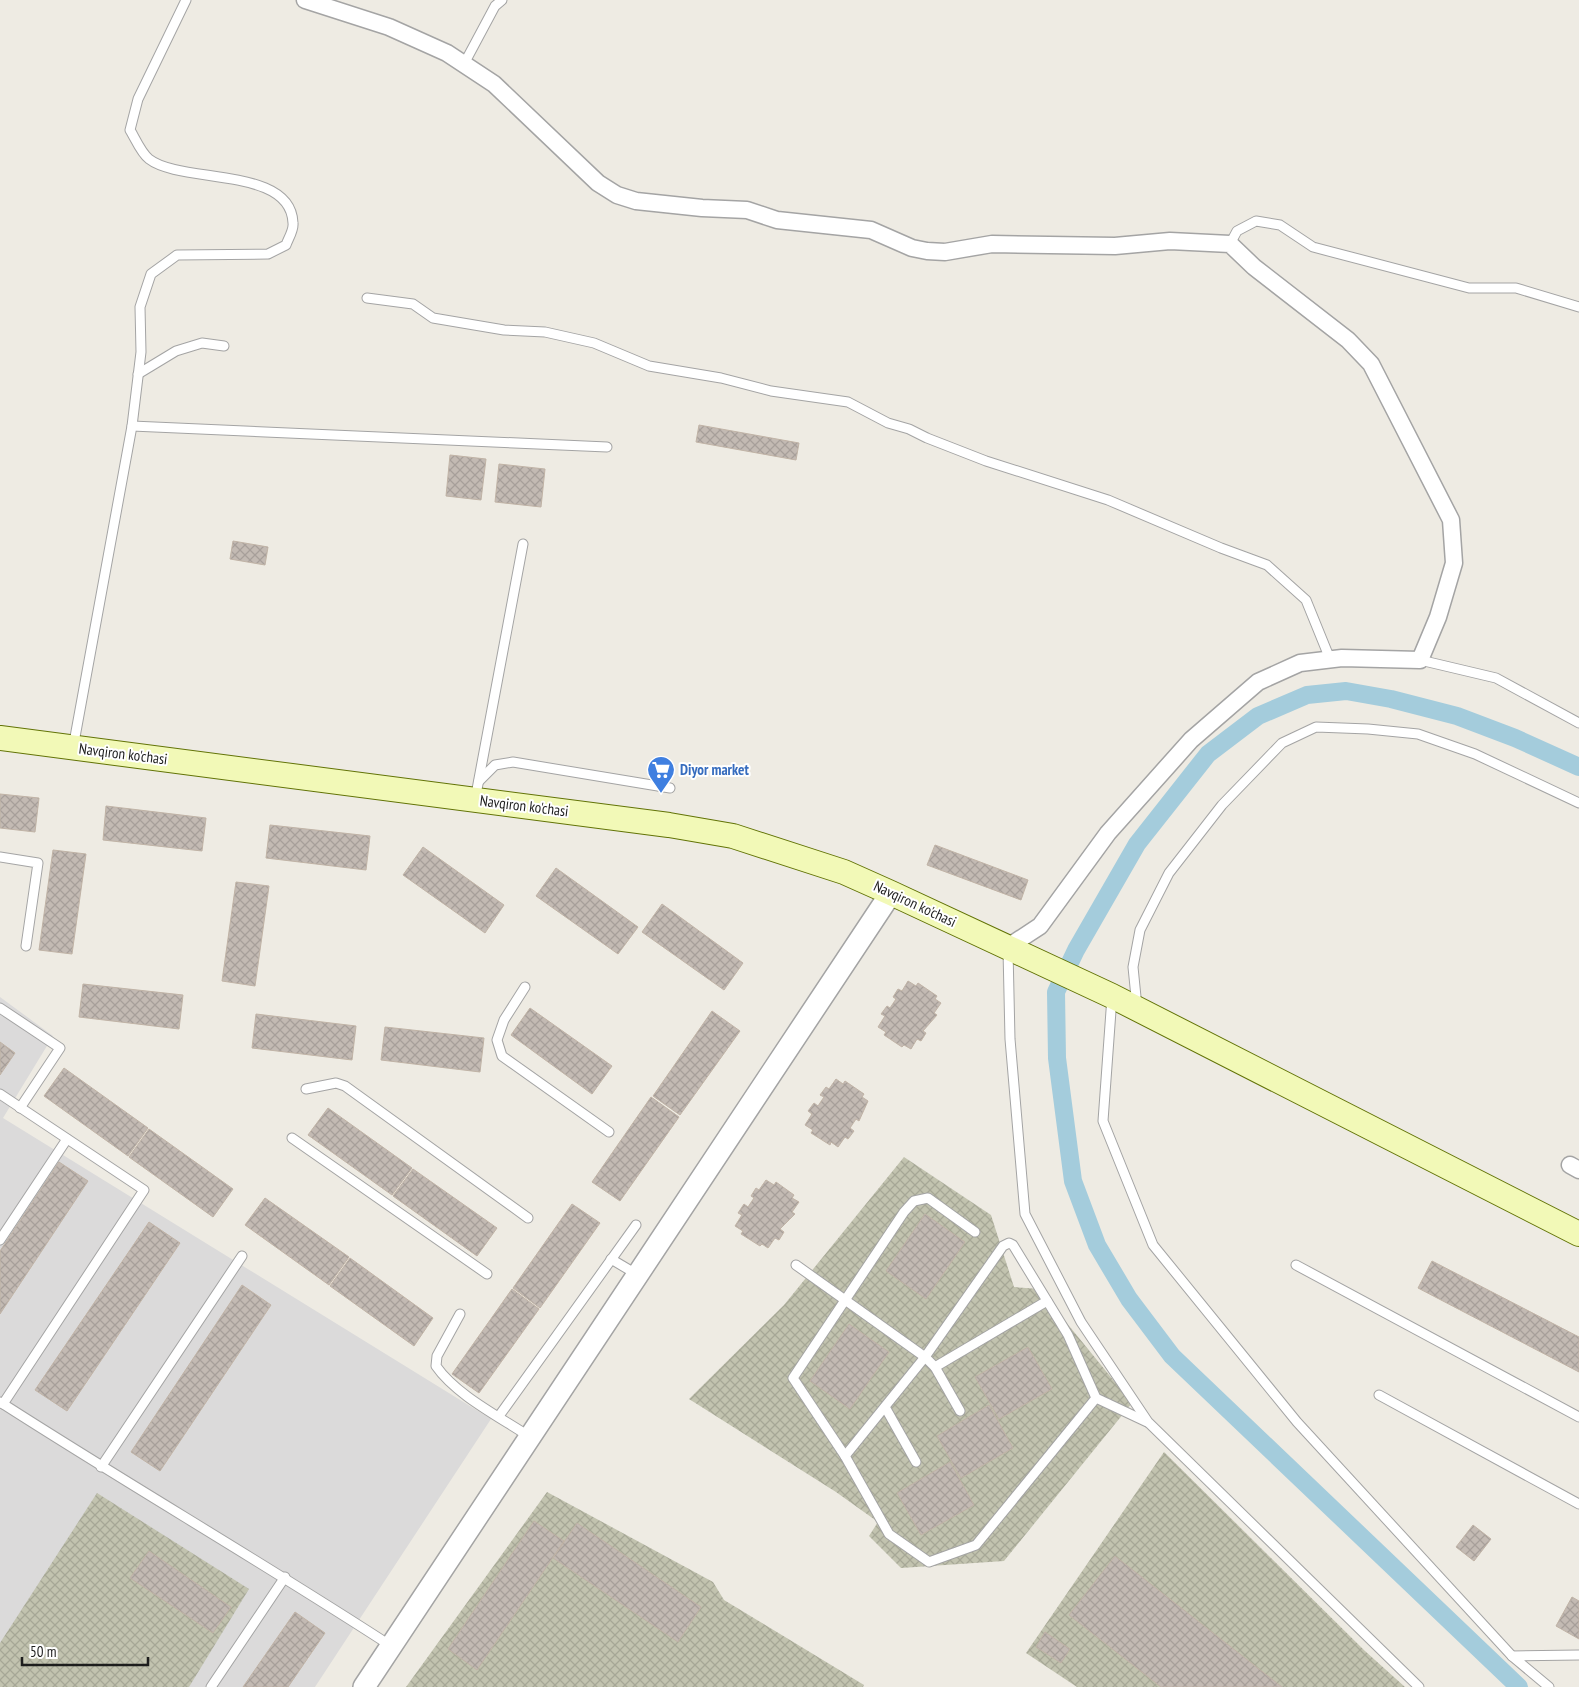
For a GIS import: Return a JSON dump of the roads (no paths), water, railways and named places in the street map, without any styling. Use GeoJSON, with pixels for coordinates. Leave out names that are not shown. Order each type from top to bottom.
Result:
{"type":"FeatureCollection","features":[{"type":"Feature","properties":{"kind":"main road","name":"Navqiron ko'chasi"},"geometry":{"type":"LineString","coordinates":[[10,739],[73,748],[477,790],[733,836],[844,872],[1008,947],[1138,1009],[1579,1234]]}},
{"type":"Feature","properties":{"kind":"street"},"geometry":{"type":"LineString","coordinates":[[305,0],[389,27],[464,64],[494,84],[598,183],[617,195],[636,201],[702,208],[747,210],[777,220],[871,230],[912,248],[945,252],[992,244],[1115,246],[1170,241],[1230,244],[1254,267],[1348,340],[1372,364],[1451,520],[1454,563],[1438,617],[1420,660],[1330,660],[1300,663],[1258,682],[1191,740],[1108,833],[1040,926],[1008,947]]}},
{"type":"Feature","properties":{"kind":"street"},"geometry":{"type":"LineString","coordinates":[[364,1687],[891,893]]}},
{"type":"Feature","properties":{"kind":"lane"},"geometry":{"type":"LineString","coordinates":[[73,748],[132,426],[141,352],[140,308],[151,274],[177,255],[268,254],[286,245],[294,224],[287,204],[264,187],[225,176],[174,170],[148,159],[130,130],[138,99],[186,0]]}},
{"type":"Feature","properties":{"kind":"lane"},"geometry":{"type":"LineString","coordinates":[[464,64],[495,6],[502,0]]}},
{"type":"Feature","properties":{"kind":"lane"},"geometry":{"type":"LineString","coordinates":[[1230,244],[1237,231],[1256,221],[1280,224],[1313,247],[1469,288],[1516,288],[1579,306]]}},
{"type":"Feature","properties":{"kind":"lane"},"geometry":{"type":"LineString","coordinates":[[367,298],[413,304],[433,318],[504,330],[545,332],[594,342],[648,366],[721,378],[771,391],[848,402],[888,423],[909,429],[986,461],[1108,500],[1267,565],[1306,600],[1330,660]]}},
{"type":"Feature","properties":{"kind":"lane"},"geometry":{"type":"LineString","coordinates":[[138,374],[176,352],[202,343],[224,346]]}},
{"type":"Feature","properties":{"kind":"lane"},"geometry":{"type":"LineString","coordinates":[[132,426],[608,447]]}},
{"type":"Feature","properties":{"kind":"lane"},"geometry":{"type":"LineString","coordinates":[[477,790],[523,544]]}},
{"type":"Feature","properties":{"kind":"lane"},"geometry":{"type":"LineString","coordinates":[[1420,660],[1496,678],[1566,716],[1579,721]]}},
{"type":"Feature","properties":{"kind":"lane"},"geometry":{"type":"LineString","coordinates":[[1138,1009],[1134,966],[1140,930],[1169,873],[1222,805],[1282,743],[1316,726],[1418,734],[1476,754],[1579,803]]}},
{"type":"Feature","properties":{"kind":"lane"},"geometry":{"type":"LineString","coordinates":[[477,790],[495,765],[513,762],[670,788]]}},
{"type":"Feature","properties":{"kind":"lane"},"geometry":{"type":"LineString","coordinates":[[0,857],[38,863],[26,946]]}},
{"type":"Feature","properties":{"kind":"lane"},"geometry":{"type":"LineString","coordinates":[[1008,947],[1010,1039],[1025,1214],[1081,1322],[1148,1422],[1419,1687]]}},
{"type":"Feature","properties":{"kind":"lane"},"geometry":{"type":"LineString","coordinates":[[525,987],[504,1020],[497,1040],[502,1056],[609,1132]]}},
{"type":"Feature","properties":{"kind":"lane"},"geometry":{"type":"LineString","coordinates":[[1112,996],[1103,1121],[1153,1245],[1297,1422],[1512,1656],[1549,1687]]}},
{"type":"Feature","properties":{"kind":"lane"},"geometry":{"type":"LineString","coordinates":[[0,1008],[60,1048],[20,1108]]}},
{"type":"Feature","properties":{"kind":"lane"},"geometry":{"type":"LineString","coordinates":[[306,1089],[336,1083],[345,1086],[528,1218]]}},
{"type":"Feature","properties":{"kind":"lane"},"geometry":{"type":"LineString","coordinates":[[0,1094],[144,1190],[1,1403],[101,1467],[285,1577],[391,1646]]}},
{"type":"Feature","properties":{"kind":"lane"},"geometry":{"type":"LineString","coordinates":[[292,1138],[488,1274]]}},
{"type":"Feature","properties":{"kind":"lane"},"geometry":{"type":"LineString","coordinates":[[0,1240],[67,1139]]}},
{"type":"Feature","properties":{"kind":"lane"},"geometry":{"type":"LineString","coordinates":[[975,1232],[928,1198],[914,1201],[904,1212],[793,1378],[845,1456],[889,1534],[929,1562],[976,1545],[1096,1398]]}},
{"type":"Feature","properties":{"kind":"lane"},"geometry":{"type":"LineString","coordinates":[[499,1416],[636,1225]]}},
{"type":"Feature","properties":{"kind":"lane"},"geometry":{"type":"LineString","coordinates":[[845,1456],[925,1357],[1002,1246],[1009,1243],[1013,1245],[1068,1336],[1096,1398],[1148,1422]]}},
{"type":"Feature","properties":{"kind":"lane"},"geometry":{"type":"LineString","coordinates":[[101,1467],[242,1256]]}},
{"type":"Feature","properties":{"kind":"lane"},"geometry":{"type":"LineString","coordinates":[[612,1259],[638,1275]]}},
{"type":"Feature","properties":{"kind":"lane"},"geometry":{"type":"LineString","coordinates":[[796,1265],[925,1357],[935,1367],[960,1411]]}},
{"type":"Feature","properties":{"kind":"lane"},"geometry":{"type":"LineString","coordinates":[[1296,1265],[1579,1417]]}},
{"type":"Feature","properties":{"kind":"lane"},"geometry":{"type":"LineString","coordinates":[[935,1367],[1047,1301]]}},
{"type":"Feature","properties":{"kind":"lane"},"geometry":{"type":"LineString","coordinates":[[460,1314],[437,1356],[436,1366],[444,1377],[530,1437]]}},
{"type":"Feature","properties":{"kind":"lane"},"geometry":{"type":"LineString","coordinates":[[1378,1395],[1579,1504]]}},
{"type":"Feature","properties":{"kind":"lane"},"geometry":{"type":"LineString","coordinates":[[885,1407],[916,1462]]}},
{"type":"Feature","properties":{"kind":"lane"},"geometry":{"type":"LineString","coordinates":[[211,1687],[285,1577]]}},
{"type":"Feature","properties":{"kind":"lane"},"geometry":{"type":"LineString","coordinates":[[1512,1656],[1579,1655]]}},
{"type":"Feature","properties":{"kind":"waterway"},"geometry":{"type":"LineString","coordinates":[[1519,1687],[1172,1356],[1129,1299],[1097,1245],[1073,1181],[1057,1058],[1056,992],[1076,950],[1137,844],[1208,754],[1258,716],[1307,695],[1346,691],[1391,699],[1457,716],[1515,738],[1579,767]]}},
{"type":"Feature","properties":{"kind":"place","name":"Diyor market"},"geometry":{"type":"Point","coordinates":[661,794]}}]}
